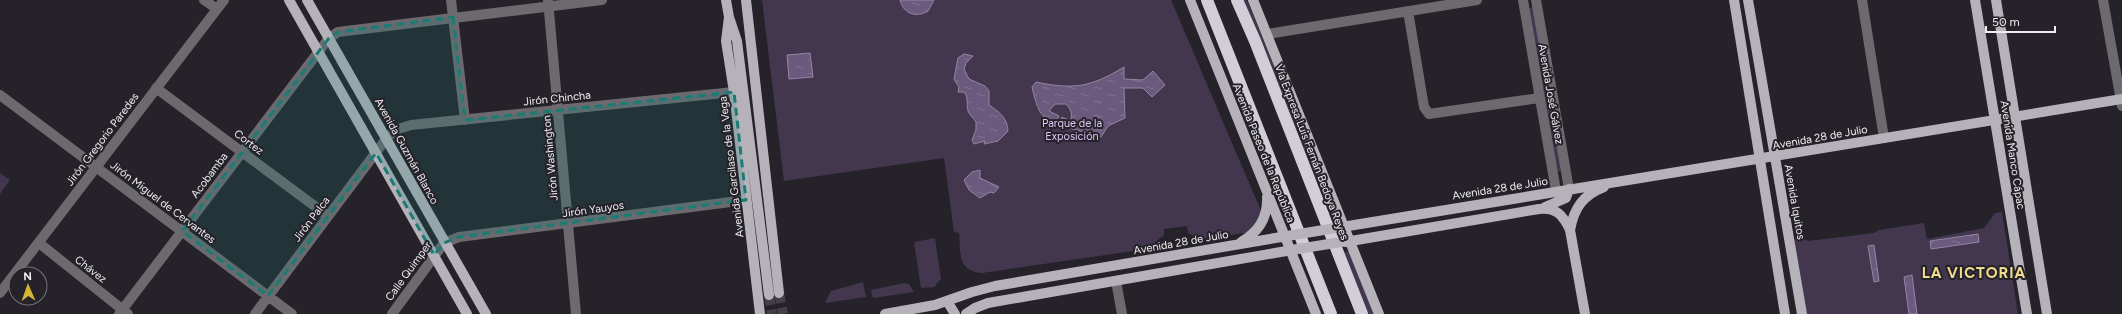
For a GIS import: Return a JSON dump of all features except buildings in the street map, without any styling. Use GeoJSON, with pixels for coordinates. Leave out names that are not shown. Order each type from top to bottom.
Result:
{"type":"FeatureCollection","features":[{"type":"Feature","properties":{"kind":"highway"},"geometry":{"type":"LineString","coordinates":[[1207,0],[1332,314]]}},
{"type":"Feature","properties":{"kind":"highway","name":"Vía Expresa Luis Fernán Bedoya Reyes"},"geometry":{"type":"LineString","coordinates":[[1237,0],[1255,41],[1362,314]]}},
{"type":"Feature","properties":{"kind":"main road"},"geometry":{"type":"LineString","coordinates":[[289,0],[467,314]]}},
{"type":"Feature","properties":{"kind":"main road","name":"Avenida Guzmán Blanco"},"geometry":{"type":"LineString","coordinates":[[307,0],[444,243],[486,314]]}},
{"type":"Feature","properties":{"kind":"main road","name":"Avenida Garcilaso de la Vega"},"geometry":{"type":"LineString","coordinates":[[726,0],[729,17],[737,41],[769,295]]}},
{"type":"Feature","properties":{"kind":"main road"},"geometry":{"type":"LineString","coordinates":[[746,0],[779,293]]}},
{"type":"Feature","properties":{"kind":"main road","name":"Avenida Paseo de la República"},"geometry":{"type":"LineString","coordinates":[[1190,0],[1266,193],[1294,250],[1316,314]]}},
{"type":"Feature","properties":{"kind":"main road"},"geometry":{"type":"LineString","coordinates":[[1253,0],[1268,34],[1346,242],[1379,314]]}},
{"type":"Feature","properties":{"kind":"main road"},"geometry":{"type":"LineString","coordinates":[[1734,0],[1785,314]]}},
{"type":"Feature","properties":{"kind":"main road","name":"Avenida Iquitos"},"geometry":{"type":"LineString","coordinates":[[1748,0],[1802,314]]}},
{"type":"Feature","properties":{"kind":"main road","name":"Avenida Manco Cápac"},"geometry":{"type":"LineString","coordinates":[[1976,0],[2027,314]]}},
{"type":"Feature","properties":{"kind":"main road","name":"Avenida Manco Cápac"},"geometry":{"type":"LineString","coordinates":[[1996,0],[2047,314]]}},
{"type":"Feature","properties":{"kind":"main road","name":"Avenida Garcilaso de la Vega"},"geometry":{"type":"LineString","coordinates":[[729,17],[726,41],[734,92],[760,314]]}},
{"type":"Feature","properties":{"kind":"main road","name":"Avenida 28 de Julio"},"geometry":{"type":"LineString","coordinates":[[885,314],[947,301],[995,286],[1556,191],[1759,160],[1995,119],[2122,101]]}},
{"type":"Feature","properties":{"kind":"main road"},"geometry":{"type":"LineString","coordinates":[[1570,230],[1575,210],[1580,202],[1597,190],[1619,182]]}},
{"type":"Feature","properties":{"kind":"main road"},"geometry":{"type":"LineString","coordinates":[[1539,209],[1561,202],[1566,198],[1569,189]]}},
{"type":"Feature","properties":{"kind":"main road"},"geometry":{"type":"LineString","coordinates":[[1232,246],[1249,238],[1261,224],[1267,210],[1266,193]]}},
{"type":"Feature","properties":{"kind":"main road"},"geometry":{"type":"LineString","coordinates":[[966,314],[985,304],[1116,280],[1550,208],[1558,212],[1564,218],[1570,230],[1585,314]]}},
{"type":"Feature","properties":{"kind":"main road"},"geometry":{"type":"LineString","coordinates":[[947,301],[955,314]]}},
{"type":"Feature","properties":{"kind":"street"},"geometry":{"type":"LineString","coordinates":[[204,0],[217,9]]}},
{"type":"Feature","properties":{"kind":"street","name":"Jirón Gregorio Paredes"},"geometry":{"type":"LineString","coordinates":[[0,293],[224,0]]}},
{"type":"Feature","properties":{"kind":"street"},"geometry":{"type":"LineString","coordinates":[[451,0],[465,120]]}},
{"type":"Feature","properties":{"kind":"street"},"geometry":{"type":"LineString","coordinates":[[329,38],[338,32],[548,4],[602,0]]}},
{"type":"Feature","properties":{"kind":"street"},"geometry":{"type":"LineString","coordinates":[[1268,34],[1477,0]]}},
{"type":"Feature","properties":{"kind":"street","name":"Avenida José Gálvez"},"geometry":{"type":"LineString","coordinates":[[1523,0],[1556,191]]}},
{"type":"Feature","properties":{"kind":"street","name":"Avenida José Gálvez"},"geometry":{"type":"LineString","coordinates":[[1536,0],[1569,189]]}},
{"type":"Feature","properties":{"kind":"street"},"geometry":{"type":"LineString","coordinates":[[1862,0],[1884,138]]}},
{"type":"Feature","properties":{"kind":"street"},"geometry":{"type":"LineString","coordinates":[[2103,0],[2122,101]]}},
{"type":"Feature","properties":{"kind":"street","name":"Jirón Washington"},"geometry":{"type":"LineString","coordinates":[[548,4],[576,314]]}},
{"type":"Feature","properties":{"kind":"street"},"geometry":{"type":"LineString","coordinates":[[1408,11],[1424,107],[1429,114],[1539,98]]}},
{"type":"Feature","properties":{"kind":"street","name":"Acobamba"},"geometry":{"type":"LineString","coordinates":[[123,313],[182,231],[329,38]]}},
{"type":"Feature","properties":{"kind":"street","name":"Cortez"},"geometry":{"type":"LineString","coordinates":[[156,88],[328,216]]}},
{"type":"Feature","properties":{"kind":"street","name":"Jirón Chincha"},"geometry":{"type":"LineString","coordinates":[[386,139],[395,130],[405,126],[734,92]]}},
{"type":"Feature","properties":{"kind":"street","name":"Jirón Miguel de Cervantes"},"geometry":{"type":"LineString","coordinates":[[0,95],[292,314]]}},
{"type":"Feature","properties":{"kind":"street","name":"Jirón Palca"},"geometry":{"type":"LineString","coordinates":[[255,314],[386,139]]}},
{"type":"Feature","properties":{"kind":"street","name":"Jirón Yauyos"},"geometry":{"type":"LineString","coordinates":[[444,243],[458,237],[746,200]]}},
{"type":"Feature","properties":{"kind":"street","name":"Chávez"},"geometry":{"type":"LineString","coordinates":[[39,243],[123,313]]}},
{"type":"Feature","properties":{"kind":"street","name":"Calle Quimper"},"geometry":{"type":"LineString","coordinates":[[392,314],[444,243]]}},
{"type":"Feature","properties":{"kind":"street"},"geometry":{"type":"LineString","coordinates":[[1116,280],[1122,314]]}},
{"type":"Feature","properties":{"kind":"highlighted area"},"geometry":{"type":"Polygon","coordinates":[[[453,17],[465,120],[734,92],[746,200],[459,237],[444,243],[434,255],[376,153],[268,296],[182,231],[329,38],[338,32],[453,17]]]}},
{"type":"Feature","properties":{"kind":"green space","name":"Parque de la Exposición"},"geometry":{"type":"Polygon","coordinates":[[[762,0],[1171,0],[1262,213],[1250,232],[1201,240],[1188,233],[1187,226],[1164,229],[1164,235],[1147,249],[982,273],[974,272],[964,265],[961,254],[959,233],[954,232],[944,158],[784,181],[762,0]]]}},
{"type":"Feature","properties":{"kind":"green space"},"geometry":{"type":"Polygon","coordinates":[[[1240,0],[1247,0],[1335,215],[1328,215],[1240,0]]]}},
{"type":"Feature","properties":{"kind":"green space"},"geometry":{"type":"Polygon","coordinates":[[[1533,7],[1561,171],[1556,172],[1529,8],[1533,7]]]}},
{"type":"Feature","properties":{"kind":"green space"},"geometry":{"type":"Polygon","coordinates":[[[0,173],[10,180],[0,194],[0,173]]]}},
{"type":"Feature","properties":{"kind":"green space"},"geometry":{"type":"Polygon","coordinates":[[[2002,212],[2018,314],[1806,314],[1794,240],[1798,236],[1808,241],[1874,233],[1879,230],[1924,223],[1927,239],[1984,228],[1995,213],[2002,212]]]}},
{"type":"Feature","properties":{"kind":"green space"},"geometry":{"type":"Polygon","coordinates":[[[935,238],[941,279],[934,287],[921,288],[914,242],[935,238]]]}},
{"type":"Feature","properties":{"kind":"green space"},"geometry":{"type":"Polygon","coordinates":[[[1350,251],[1376,314],[1367,314],[1343,252],[1350,251]]]}},
{"type":"Feature","properties":{"kind":"green space"},"geometry":{"type":"Polygon","coordinates":[[[863,282],[866,297],[825,303],[831,291],[863,282]]]}},
{"type":"Feature","properties":{"kind":"green space"},"geometry":{"type":"Polygon","coordinates":[[[904,283],[909,284],[914,292],[873,298],[871,290],[904,283]]]}},
{"type":"Feature","properties":{"kind":"water"},"geometry":{"type":"Polygon","coordinates":[[[900,0],[934,0],[928,11],[915,14],[904,9],[900,0]]]}},
{"type":"Feature","properties":{"kind":"water"},"geometry":{"type":"Polygon","coordinates":[[[810,53],[813,77],[789,79],[787,55],[810,53]]]}},
{"type":"Feature","properties":{"kind":"water"},"geometry":{"type":"Polygon","coordinates":[[[964,54],[973,56],[966,63],[964,69],[969,79],[985,86],[989,91],[989,105],[999,112],[1008,126],[1008,131],[998,141],[984,144],[985,141],[974,144],[972,140],[976,130],[976,122],[968,111],[966,94],[964,92],[958,92],[959,87],[954,79],[958,58],[964,54]]]}},
{"type":"Feature","properties":{"kind":"water"},"geometry":{"type":"Polygon","coordinates":[[[1124,67],[1124,79],[1143,80],[1153,71],[1165,85],[1152,97],[1143,88],[1124,88],[1125,118],[1108,126],[1101,137],[1059,125],[1062,117],[1070,121],[1071,118],[1071,112],[1066,104],[1055,104],[1049,111],[1059,116],[1055,124],[1045,118],[1041,113],[1032,87],[1036,82],[1061,86],[1082,85],[1102,79],[1124,67]]]}},
{"type":"Feature","properties":{"kind":"water"},"geometry":{"type":"Polygon","coordinates":[[[980,170],[980,178],[999,187],[994,193],[990,192],[980,198],[969,190],[964,180],[972,172],[980,170]]]}},
{"type":"Feature","properties":{"kind":"water"},"geometry":{"type":"Polygon","coordinates":[[[1978,234],[1979,242],[1931,249],[1930,241],[1978,234]]]}},
{"type":"Feature","properties":{"kind":"water"},"geometry":{"type":"Polygon","coordinates":[[[1874,245],[1879,281],[1874,282],[1868,246],[1874,245]]]}},
{"type":"Feature","properties":{"kind":"water"},"geometry":{"type":"Polygon","coordinates":[[[1912,275],[1917,314],[1909,314],[1904,277],[1912,275]]]}},
{"type":"Feature","properties":{"kind":"tunnel"},"geometry":{"type":"LineString","coordinates":[[779,293],[783,314]]}},
{"type":"Feature","properties":{"kind":"tunnel"},"geometry":{"type":"LineString","coordinates":[[769,295],[772,314]]}},
{"type":"Feature","properties":{"kind":"district","name":"LA VICTORIA"},"geometry":{"type":"Point","coordinates":[1974,273]}}]}
